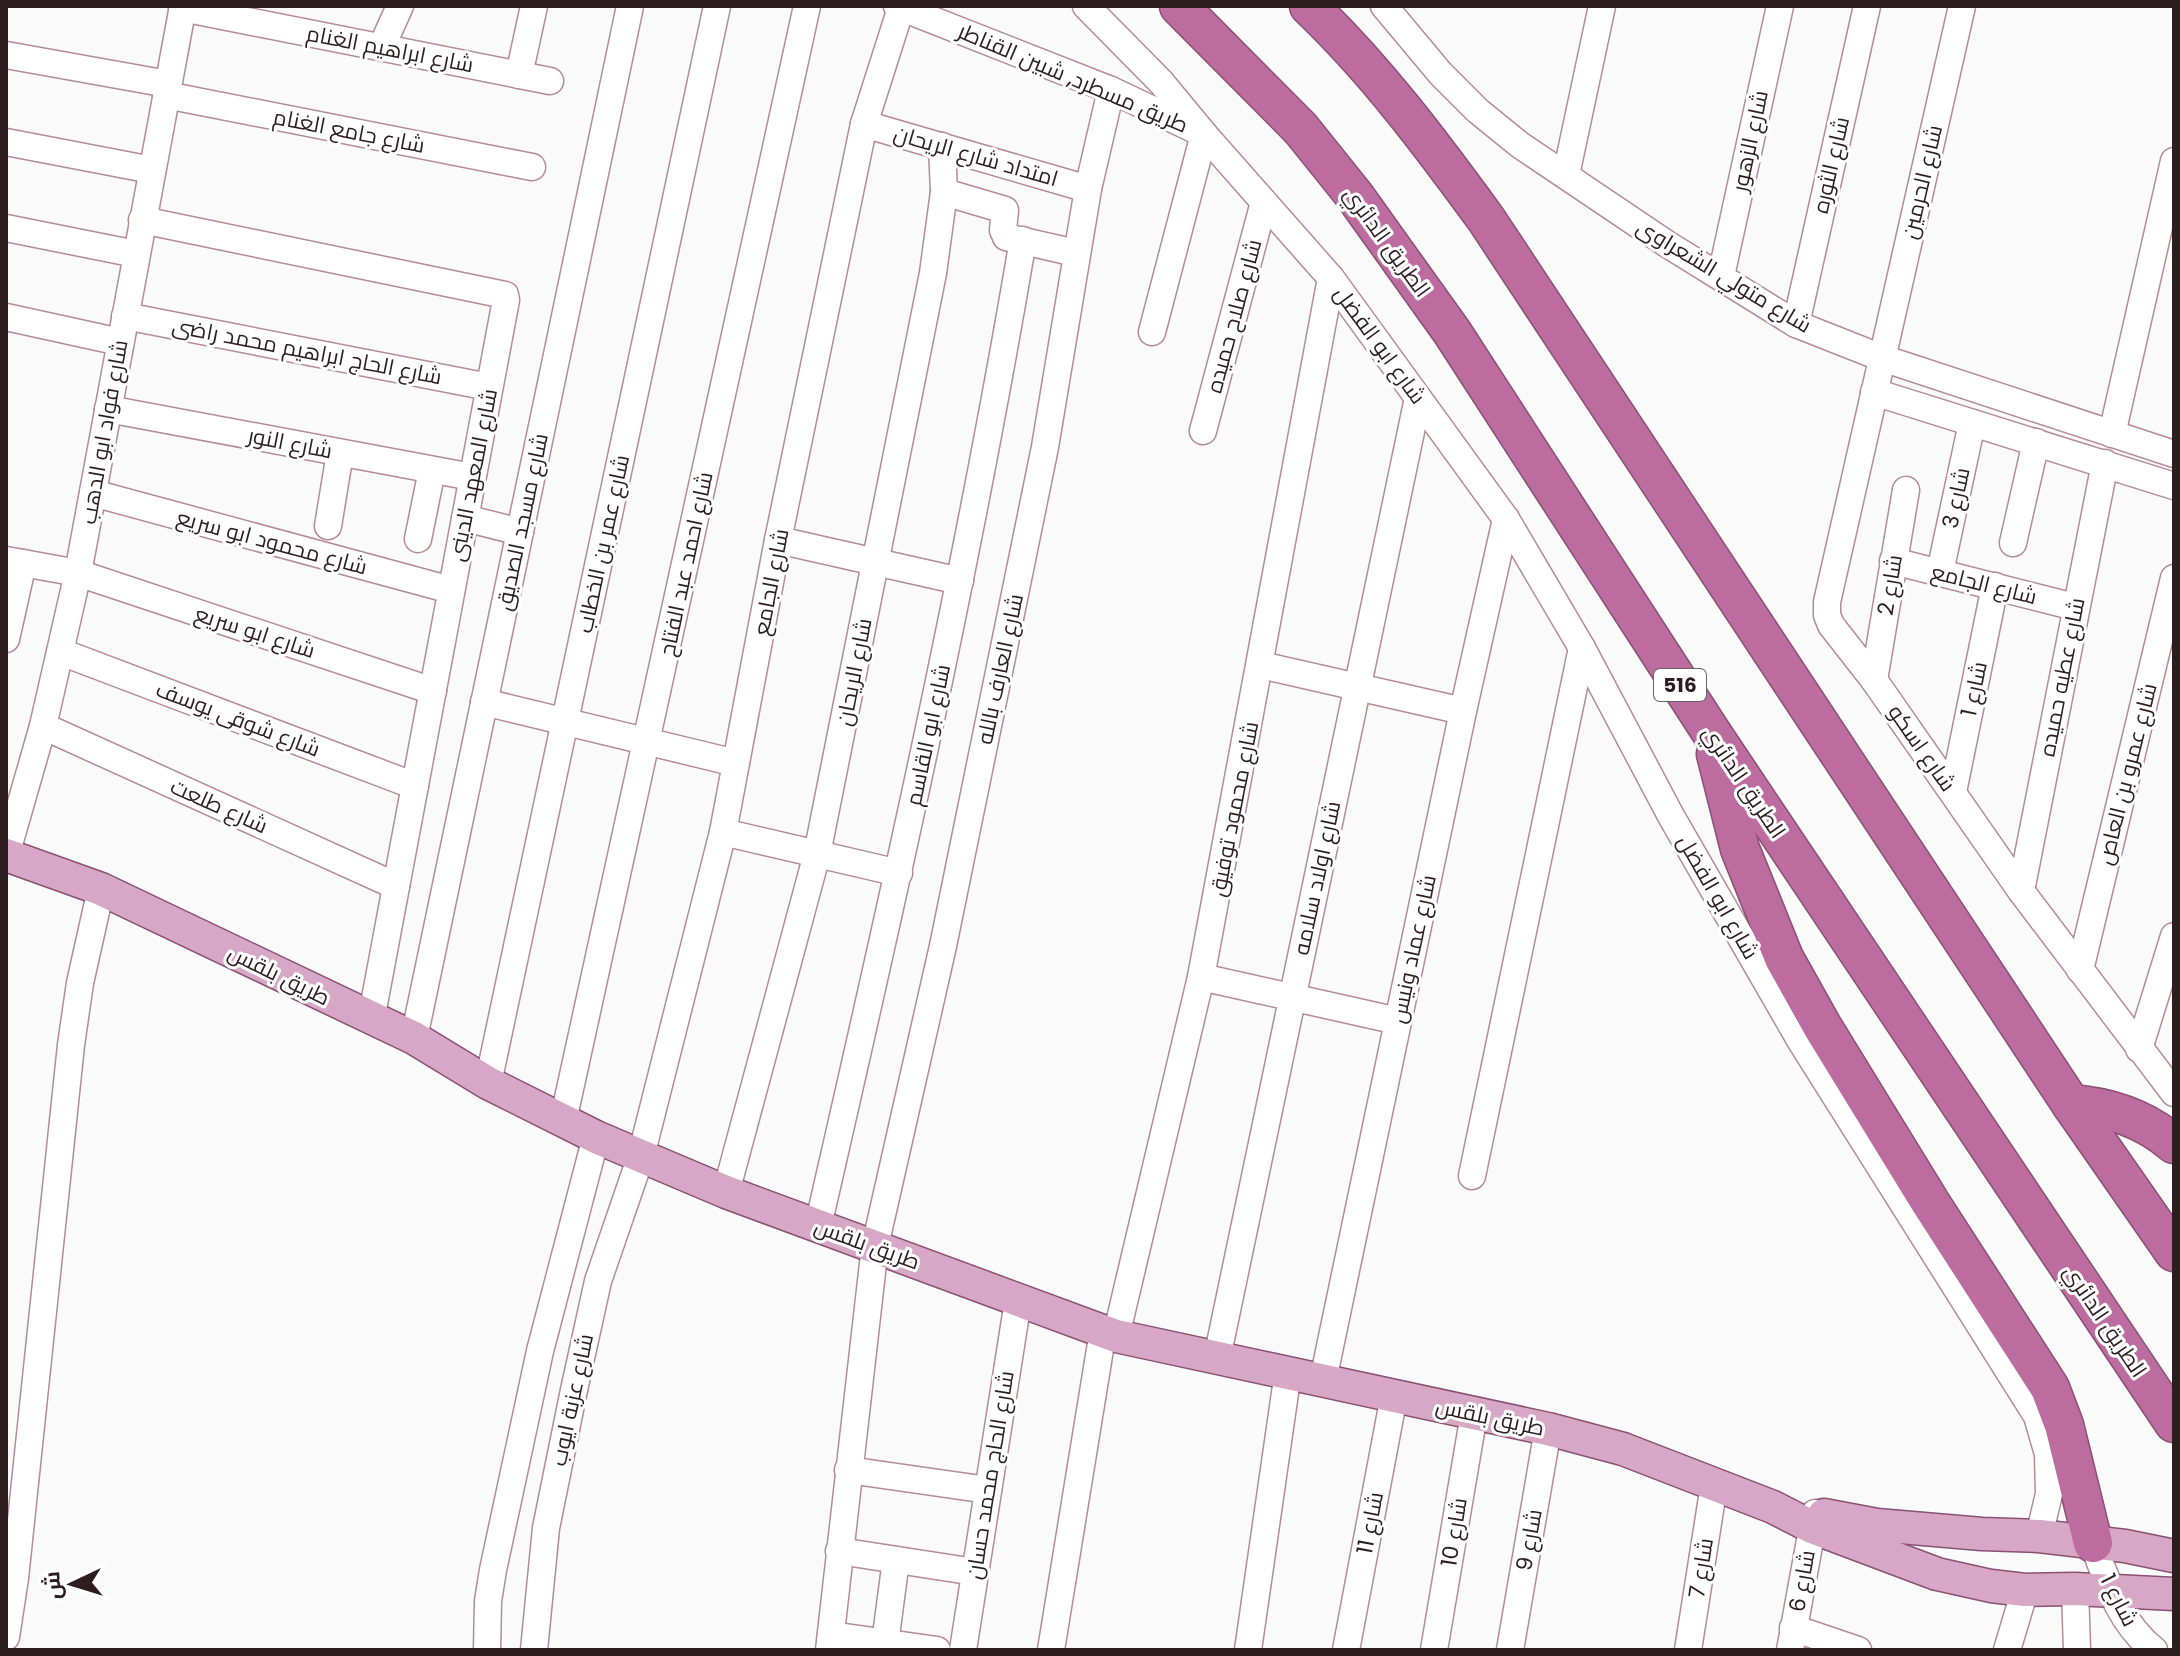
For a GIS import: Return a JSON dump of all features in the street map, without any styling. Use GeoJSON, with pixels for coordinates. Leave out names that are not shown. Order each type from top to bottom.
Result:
{"type":"FeatureCollection","features":[{"type":"Feature","properties":{"kind":"highway","name":"الطريق الدائري"},"geometry":{"type":"LineString","coordinates":[[1179,6],[1301,129],[1354,195],[1452,332],[1713,735],[2174,1423]]}},
{"type":"Feature","properties":{"kind":"highway"},"geometry":{"type":"LineString","coordinates":[[1309,6],[1376,78],[1433,147],[1486,219],[2071,1104],[2174,1252]]}},
{"type":"Feature","properties":{"kind":"highway"},"geometry":{"type":"LineString","coordinates":[[1713,735],[1740,849],[1778,946],[1802,992],[1930,1202],[2050,1388],[2064,1425],[2093,1543]]}},
{"type":"Feature","properties":{"kind":"highway"},"geometry":{"type":"LineString","coordinates":[[2071,1104],[2122,1113],[2174,1144]]}},
{"type":"Feature","properties":{"kind":"main road","name":"طريق بلقس"},"geometry":{"type":"LineString","coordinates":[[6,855],[101,889],[414,1038],[488,1083],[596,1137],[726,1192],[1018,1301],[1110,1334],[1548,1429],[1623,1449],[1813,1520]]}},
{"type":"Feature","properties":{"kind":"main road"},"geometry":{"type":"LineString","coordinates":[[1813,1520],[2039,1536],[2174,1556]]}},
{"type":"Feature","properties":{"kind":"main road"},"geometry":{"type":"LineString","coordinates":[[1813,1520],[1937,1574],[1991,1586],[2025,1590],[2174,1594]]}},
{"type":"Feature","properties":{"kind":"street"},"geometry":{"type":"LineString","coordinates":[[382,46],[400,6]]}},
{"type":"Feature","properties":{"kind":"street"},"geometry":{"type":"LineString","coordinates":[[519,75],[534,6]]}},
{"type":"Feature","properties":{"kind":"street","name":"شارع مسجد الصديق"},"geometry":{"type":"LineString","coordinates":[[414,1038],[630,6]]}},
{"type":"Feature","properties":{"kind":"street","name":"شارع عمر بن الخطاب"},"geometry":{"type":"LineString","coordinates":[[488,1083],[717,6]]}},
{"type":"Feature","properties":{"kind":"street","name":"شارع احمد عبد الفتاح"},"geometry":{"type":"LineString","coordinates":[[563,1121],[807,6]]}},
{"type":"Feature","properties":{"kind":"street"},"geometry":{"type":"LineString","coordinates":[[1086,6],[1161,82],[1204,134],[1152,332]]}},
{"type":"Feature","properties":{"kind":"street","name":"شارع متولي الشعراوى"},"geometry":{"type":"LineString","coordinates":[[1384,6],[1440,73],[1478,111],[1520,145],[1667,244],[1796,324],[1882,358],[2174,454]]}},
{"type":"Feature","properties":{"kind":"street"},"geometry":{"type":"LineString","coordinates":[[1566,175],[1602,6]]}},
{"type":"Feature","properties":{"kind":"street","name":"شارع الزهور"},"geometry":{"type":"LineString","coordinates":[[1721,276],[1780,6]]}},
{"type":"Feature","properties":{"kind":"street","name":"شارع الثوره"},"geometry":{"type":"LineString","coordinates":[[1796,324],[1867,6]]}},
{"type":"Feature","properties":{"kind":"street","name":"شارع الحرمين"},"geometry":{"type":"LineString","coordinates":[[1882,358],[1962,6]]}},
{"type":"Feature","properties":{"kind":"street","name":"شارع ابراهيم الغنام"},"geometry":{"type":"LineString","coordinates":[[182,7],[280,16],[382,46],[550,81]]}},
{"type":"Feature","properties":{"kind":"street","name":"شارع فواد ابو الدهب"},"geometry":{"type":"LineString","coordinates":[[6,855],[43,726],[78,573],[182,7]]}},
{"type":"Feature","properties":{"kind":"street","name":"طريق مسطرد, شبين القناطر"},"geometry":{"type":"LineString","coordinates":[[899,7],[1111,90],[1178,119],[1204,134],[1331,278]]}},
{"type":"Feature","properties":{"kind":"street","name":"شارع الجامع"},"geometry":{"type":"LineString","coordinates":[[641,1156],[723,832],[778,540],[864,124],[899,7]]}},
{"type":"Feature","properties":{"kind":"street","name":"شارع جامع الغنام"},"geometry":{"type":"LineString","coordinates":[[6,55],[532,167]]}},
{"type":"Feature","properties":{"kind":"street","name":"شارع العارف بالله"},"geometry":{"type":"LineString","coordinates":[[830,1643],[875,1246],[943,946],[1045,447],[1076,253],[1111,90]]}},
{"type":"Feature","properties":{"kind":"street","name":"امتداد شارع الريحان"},"geometry":{"type":"LineString","coordinates":[[864,124],[1088,189]]}},
{"type":"Feature","properties":{"kind":"street"},"geometry":{"type":"LineString","coordinates":[[6,142],[152,170]]}},
{"type":"Feature","properties":{"kind":"street","name":"شارع الريحان"},"geometry":{"type":"LineString","coordinates":[[726,1192],[817,854],[933,273],[944,192],[942,146]]}},
{"type":"Feature","properties":{"kind":"street"},"geometry":{"type":"LineString","coordinates":[[2112,434],[2174,161]]}},
{"type":"Feature","properties":{"kind":"street"},"geometry":{"type":"LineString","coordinates":[[944,192],[1000,206],[1005,210],[1004,234],[1076,253]]}},
{"type":"Feature","properties":{"kind":"street","name":"شارع صلاح حميده"},"geometry":{"type":"LineString","coordinates":[[1203,431],[1264,202]]}},
{"type":"Feature","properties":{"kind":"street","name":"شارع المعهد الدينى"},"geometry":{"type":"LineString","coordinates":[[142,220],[505,295],[371,1020]]}},
{"type":"Feature","properties":{"kind":"street"},"geometry":{"type":"LineString","coordinates":[[6,228],[136,254]]}},
{"type":"Feature","properties":{"kind":"street","name":"شارع ابو القاسم"},"geometry":{"type":"LineString","coordinates":[[818,1226],[899,873],[960,581],[992,426],[1023,240]]}},
{"type":"Feature","properties":{"kind":"street","name":"شارع ابو الفضل"},"geometry":{"type":"LineString","coordinates":[[1331,278],[1506,519],[1582,648],[1671,816],[1800,1040],[2037,1416],[2048,1454],[2049,1494],[2039,1536]]}},
{"type":"Feature","properties":{"kind":"street","name":"شارع محمود توفيق"},"geometry":{"type":"LineString","coordinates":[[1110,1334],[1201,977],[1331,278]]}},
{"type":"Feature","properties":{"kind":"street","name":"شارع الحاج ابراهيم محمد راضى"},"geometry":{"type":"LineString","coordinates":[[125,316],[489,387]]}},
{"type":"Feature","properties":{"kind":"street"},"geometry":{"type":"LineString","coordinates":[[6,317],[120,342]]}},
{"type":"Feature","properties":{"kind":"street","name":"شارع اسكو"},"geometry":{"type":"LineString","coordinates":[[1882,358],[1827,602],[1827,615],[1831,625],[1874,680],[2021,891],[2174,1093]]}},
{"type":"Feature","properties":{"kind":"street"},"geometry":{"type":"LineString","coordinates":[[1874,392],[2174,486]]}},
{"type":"Feature","properties":{"kind":"street","name":"شارع اولاد سلامه"},"geometry":{"type":"LineString","coordinates":[[1217,1358],[1418,398]]}},
{"type":"Feature","properties":{"kind":"street","name":"شارع النور"},"geometry":{"type":"LineString","coordinates":[[108,409],[472,477]]}},
{"type":"Feature","properties":{"kind":"street","name":"شارع 3"},"geometry":{"type":"LineString","coordinates":[[1940,572],[1972,423]]}},
{"type":"Feature","properties":{"kind":"street"},"geometry":{"type":"LineString","coordinates":[[2013,543],[2036,442]]}},
{"type":"Feature","properties":{"kind":"street"},"geometry":{"type":"LineString","coordinates":[[328,526],[340,453]]}},
{"type":"Feature","properties":{"kind":"street","name":"شارع عطيه حميده"},"geometry":{"type":"LineString","coordinates":[[2021,891],[2105,463]]}},
{"type":"Feature","properties":{"kind":"street"},"geometry":{"type":"LineString","coordinates":[[418,539],[432,470]]}},
{"type":"Feature","properties":{"kind":"street","name":"شارع 2"},"geometry":{"type":"LineString","coordinates":[[1874,680],[1906,490]]}},
{"type":"Feature","properties":{"kind":"street","name":"شارع محمود ابو سريع"},"geometry":{"type":"LineString","coordinates":[[93,493],[451,590]]}},
{"type":"Feature","properties":{"kind":"street"},"geometry":{"type":"LineString","coordinates":[[465,518],[520,532]]}},
{"type":"Feature","properties":{"kind":"street","name":"شارع عماد ونيس"},"geometry":{"type":"LineString","coordinates":[[1323,1380],[1506,519]]}},
{"type":"Feature","properties":{"kind":"street"},"geometry":{"type":"LineString","coordinates":[[778,540],[960,581]]}},
{"type":"Feature","properties":{"kind":"street"},"geometry":{"type":"LineString","coordinates":[[6,639],[14,561]]}},
{"type":"Feature","properties":{"kind":"street","name":"شارع ابو سريع"},"geometry":{"type":"LineString","coordinates":[[14,561],[78,573],[433,691]]}},
{"type":"Feature","properties":{"kind":"street","name":"شارع الجامع"},"geometry":{"type":"LineString","coordinates":[[1893,561],[2075,607]]}},
{"type":"Feature","properties":{"kind":"street","name":"شارع عمرو بن العاص"},"geometry":{"type":"LineString","coordinates":[[2080,970],[2174,578]]}},
{"type":"Feature","properties":{"kind":"street","name":"شارع 1"},"geometry":{"type":"LineString","coordinates":[[1953,792],[1995,586]]}},
{"type":"Feature","properties":{"kind":"street"},"geometry":{"type":"LineString","coordinates":[[1472,1176],[1582,648]]}},
{"type":"Feature","properties":{"kind":"street","name":"شارع شوقى يوسف"},"geometry":{"type":"LineString","coordinates":[[61,652],[415,786]]}},
{"type":"Feature","properties":{"kind":"street"},"geometry":{"type":"LineString","coordinates":[[1261,665],[1463,711]]}},
{"type":"Feature","properties":{"kind":"street"},"geometry":{"type":"LineString","coordinates":[[484,702],[736,763]]}},
{"type":"Feature","properties":{"kind":"street","name":"شارع طلعت"},"geometry":{"type":"LineString","coordinates":[[43,726],[396,886]]}},
{"type":"Feature","properties":{"kind":"street"},"geometry":{"type":"LineString","coordinates":[[723,832],[899,873]]}},
{"type":"Feature","properties":{"kind":"street"},"geometry":{"type":"LineString","coordinates":[[6,1637],[19,1550],[71,1045],[80,983],[101,889]]}},
{"type":"Feature","properties":{"kind":"street"},"geometry":{"type":"LineString","coordinates":[[2139,1049],[2174,936]]}},
{"type":"Feature","properties":{"kind":"street"},"geometry":{"type":"LineString","coordinates":[[1201,977],[1398,1021]]}},
{"type":"Feature","properties":{"kind":"street"},"geometry":{"type":"LineString","coordinates":[[487,1650],[488,1601],[493,1570],[540,1351],[596,1137]]}},
{"type":"Feature","properties":{"kind":"street","name":"شارع عزبة ايوب"},"geometry":{"type":"LineString","coordinates":[[534,1650],[546,1528],[562,1444],[598,1281],[641,1156]]}},
{"type":"Feature","properties":{"kind":"street","name":"شارع الحاج محمد حسان"},"geometry":{"type":"LineString","coordinates":[[963,1650],[1018,1301]]}},
{"type":"Feature","properties":{"kind":"street"},"geometry":{"type":"LineString","coordinates":[[1051,1650],[1110,1334]]}},
{"type":"Feature","properties":{"kind":"street"},"geometry":{"type":"LineString","coordinates":[[1248,1650],[1288,1372]]}},
{"type":"Feature","properties":{"kind":"street","name":"شارع 11"},"geometry":{"type":"LineString","coordinates":[[1346,1650],[1394,1396]]}},
{"type":"Feature","properties":{"kind":"street","name":"شارع 10"},"geometry":{"type":"LineString","coordinates":[[1434,1650],[1474,1414]]}},
{"type":"Feature","properties":{"kind":"street","name":"شارع 9"},"geometry":{"type":"LineString","coordinates":[[1510,1650],[1548,1429]]}},
{"type":"Feature","properties":{"kind":"street"},"geometry":{"type":"LineString","coordinates":[[848,1470],[988,1490]]}},
{"type":"Feature","properties":{"kind":"street","name":"شارع 7"},"geometry":{"type":"LineString","coordinates":[[1688,1650],[1714,1485]]}},
{"type":"Feature","properties":{"kind":"street","name":"شارع 6"},"geometry":{"type":"LineString","coordinates":[[1792,1639],[1813,1520]]}},
{"type":"Feature","properties":{"kind":"street","name":"شارع 1"},"geometry":{"type":"LineString","coordinates":[[2093,1543],[2110,1591],[2131,1628],[2154,1650]]}},
{"type":"Feature","properties":{"kind":"street"},"geometry":{"type":"LineString","coordinates":[[839,1551],[975,1572]]}},
{"type":"Feature","properties":{"kind":"street"},"geometry":{"type":"LineString","coordinates":[[885,1643],[896,1560]]}},
{"type":"Feature","properties":{"kind":"street"},"geometry":{"type":"LineString","coordinates":[[2075,1589],[2077,1650]]}},
{"type":"Feature","properties":{"kind":"street"},"geometry":{"type":"LineString","coordinates":[[2007,1650],[2025,1590]]}},
{"type":"Feature","properties":{"kind":"street"},"geometry":{"type":"LineString","coordinates":[[1792,1639],[1858,1650]]}},
{"type":"Feature","properties":{"kind":"street"},"geometry":{"type":"LineString","coordinates":[[830,1643],[885,1643],[937,1650]]}}]}
